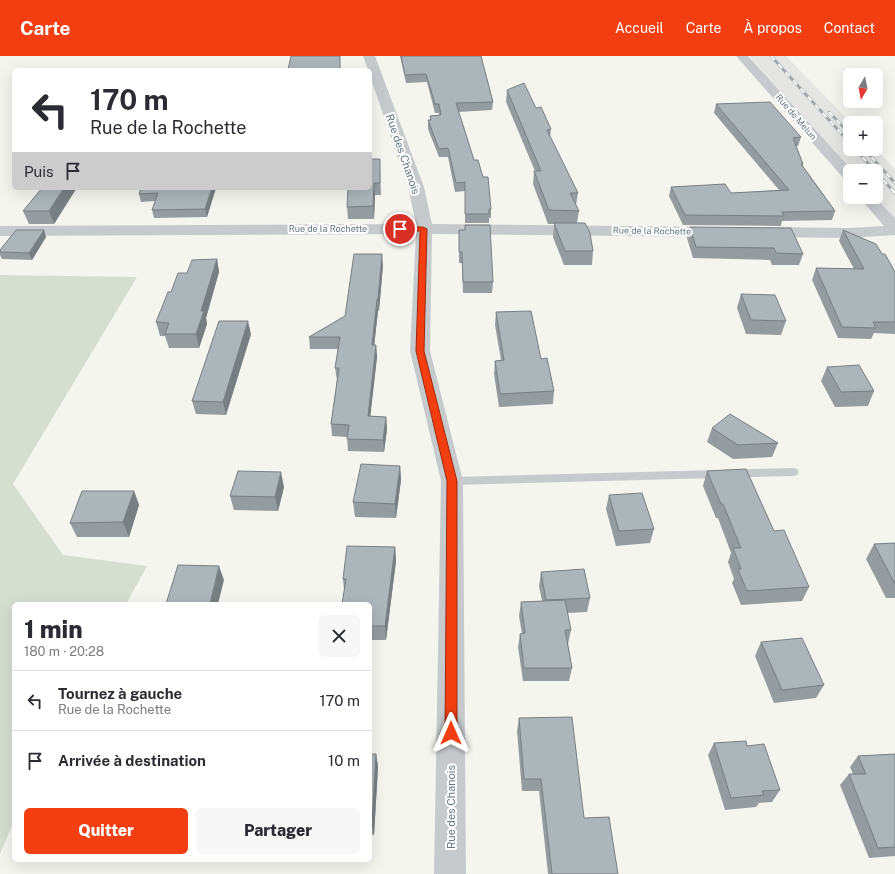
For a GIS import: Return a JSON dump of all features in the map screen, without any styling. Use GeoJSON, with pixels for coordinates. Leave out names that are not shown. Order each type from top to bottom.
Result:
{"type":"FeatureCollection","features":[{"type":"Feature","properties":{"kind":"street","name":"Rue des Chanois"},"geometry":{"type":"LineString","coordinates":[[368,56],[416,187],[424,223],[420,351],[452,481],[450,874]]}},
{"type":"Feature","properties":{"kind":"street","name":"Rue de Melun"},"geometry":{"type":"LineString","coordinates":[[742,56],[843,169]]}},
{"type":"Feature","properties":{"kind":"street"},"geometry":{"type":"LineString","coordinates":[[873,204],[895,229]]}},
{"type":"Feature","properties":{"kind":"street","name":"Rue de la Rochette"},"geometry":{"type":"LineString","coordinates":[[0,231],[423,229],[850,233],[895,229]]}},
{"type":"Feature","properties":{"kind":"lane"},"geometry":{"type":"LineString","coordinates":[[452,481],[793,472]]}},
{"type":"Feature","properties":{"kind":"shaded area"},"geometry":{"type":"Polygon","coordinates":[[[749,56],[786,56],[844,116],[843,116],[843,156],[883,156],[895,169],[895,218],[882,204],[883,164],[847,164],[749,56]]]}},
{"type":"Feature","properties":{"kind":"shaded area"},"geometry":{"type":"Polygon","coordinates":[[[0,275],[137,277],[13,484],[63,555],[147,566],[127,602],[12,602],[12,826],[0,854],[0,275]]]}},
{"type":"Feature","properties":{"kind":"building"},"geometry":{"type":"Polygon","coordinates":[[[291,56],[340,56],[340,68],[288,68],[291,56]]]}},
{"type":"Feature","properties":{"kind":"building"},"geometry":{"type":"Polygon","coordinates":[[[401,56],[481,56],[493,102],[456,103],[474,160],[478,160],[483,177],[488,177],[491,209],[489,209],[489,214],[465,214],[465,182],[456,183],[448,148],[439,149],[428,120],[431,120],[430,116],[441,115],[439,104],[435,104],[426,74],[405,75],[401,56]]]}},
{"type":"Feature","properties":{"kind":"building"},"geometry":{"type":"Polygon","coordinates":[[[524,83],[536,108],[541,107],[551,129],[547,130],[578,193],[570,193],[579,211],[549,210],[534,171],[541,171],[507,90],[524,83]]]}},
{"type":"Feature","properties":{"kind":"building"},"geometry":{"type":"Polygon","coordinates":[[[770,102],[801,137],[793,138],[803,164],[801,164],[835,211],[782,212],[784,216],[685,215],[671,187],[725,184],[731,193],[789,190],[716,104],[770,102]]]}},
{"type":"Feature","properties":{"kind":"building"},"geometry":{"type":"Polygon","coordinates":[[[372,159],[380,159],[380,183],[374,183],[373,206],[347,207],[348,190],[372,190],[372,159]]]}},
{"type":"Feature","properties":{"kind":"building"},"geometry":{"type":"Polygon","coordinates":[[[40,190],[63,190],[49,211],[23,211],[40,190]]]}},
{"type":"Feature","properties":{"kind":"building"},"geometry":{"type":"Polygon","coordinates":[[[140,190],[211,190],[205,209],[152,210],[158,193],[139,194],[140,190]]]}},
{"type":"Feature","properties":{"kind":"building"},"geometry":{"type":"Polygon","coordinates":[[[554,223],[585,223],[590,233],[593,251],[565,251],[554,223]]]}},
{"type":"Feature","properties":{"kind":"building"},"geometry":{"type":"Polygon","coordinates":[[[465,225],[490,225],[493,282],[463,282],[462,252],[459,252],[459,230],[465,230],[465,225]]]}},
{"type":"Feature","properties":{"kind":"building"},"geometry":{"type":"Polygon","coordinates":[[[690,227],[791,228],[803,254],[776,253],[774,248],[696,247],[690,227]]]}},
{"type":"Feature","properties":{"kind":"building"},"geometry":{"type":"Polygon","coordinates":[[[16,230],[44,230],[29,253],[0,252],[16,230]]]}},
{"type":"Feature","properties":{"kind":"building"},"geometry":{"type":"Polygon","coordinates":[[[843,230],[876,244],[882,254],[885,254],[895,272],[895,322],[873,322],[876,328],[842,327],[816,268],[864,269],[843,230]]]}},
{"type":"Feature","properties":{"kind":"building"},"geometry":{"type":"Polygon","coordinates":[[[354,254],[382,254],[372,345],[376,345],[368,416],[386,417],[383,440],[347,439],[349,425],[331,424],[339,368],[335,368],[340,337],[309,337],[345,316],[354,254]]]}},
{"type":"Feature","properties":{"kind":"building"},"geometry":{"type":"Polygon","coordinates":[[[217,259],[201,311],[204,311],[196,334],[165,334],[169,323],[156,322],[168,292],[171,292],[178,273],[187,273],[192,260],[217,259]]]}},
{"type":"Feature","properties":{"kind":"building"},"geometry":{"type":"Polygon","coordinates":[[[741,294],[775,295],[786,321],[751,320],[741,294]]]}},
{"type":"Feature","properties":{"kind":"building"},"geometry":{"type":"Polygon","coordinates":[[[531,311],[541,359],[547,358],[554,391],[500,394],[495,361],[504,360],[496,312],[531,311]]]}},
{"type":"Feature","properties":{"kind":"building"},"geometry":{"type":"Polygon","coordinates":[[[219,321],[248,321],[223,402],[192,401],[219,321]]]}},
{"type":"Feature","properties":{"kind":"building"},"geometry":{"type":"Polygon","coordinates":[[[859,365],[874,391],[841,392],[827,367],[859,365]]]}},
{"type":"Feature","properties":{"kind":"building"},"geometry":{"type":"Polygon","coordinates":[[[730,414],[778,443],[738,445],[712,428],[730,414]]]}},
{"type":"Feature","properties":{"kind":"building"},"geometry":{"type":"Polygon","coordinates":[[[361,464],[400,466],[395,504],[353,502],[361,464]]]}},
{"type":"Feature","properties":{"kind":"building"},"geometry":{"type":"Polygon","coordinates":[[[746,469],[774,531],[784,530],[809,587],[747,591],[738,569],[741,569],[733,548],[741,548],[723,504],[721,504],[707,471],[746,469]]]}},
{"type":"Feature","properties":{"kind":"building"},"geometry":{"type":"Polygon","coordinates":[[[238,471],[281,472],[275,497],[230,496],[238,471]]]}},
{"type":"Feature","properties":{"kind":"building"},"geometry":{"type":"Polygon","coordinates":[[[82,491],[134,491],[123,522],[70,523],[82,491]]]}},
{"type":"Feature","properties":{"kind":"building"},"geometry":{"type":"Polygon","coordinates":[[[642,493],[654,529],[619,531],[609,495],[642,493]]]}},
{"type":"Feature","properties":{"kind":"building"},"geometry":{"type":"Polygon","coordinates":[[[895,543],[895,584],[874,544],[895,543]]]}},
{"type":"Feature","properties":{"kind":"building"},"geometry":{"type":"Polygon","coordinates":[[[347,546],[395,547],[385,626],[372,626],[372,602],[342,602],[346,579],[343,579],[347,546]]]}},
{"type":"Feature","properties":{"kind":"building"},"geometry":{"type":"Polygon","coordinates":[[[178,565],[219,566],[210,602],[167,602],[178,565]]]}},
{"type":"Feature","properties":{"kind":"building"},"geometry":{"type":"Polygon","coordinates":[[[584,569],[590,598],[546,600],[541,572],[584,569]]]}},
{"type":"Feature","properties":{"kind":"building"},"geometry":{"type":"Polygon","coordinates":[[[565,600],[571,630],[565,630],[572,668],[524,668],[520,634],[525,633],[521,602],[565,600]]]}},
{"type":"Feature","properties":{"kind":"building"},"geometry":{"type":"Polygon","coordinates":[[[802,638],[824,685],[782,690],[761,642],[802,638]]]}},
{"type":"Feature","properties":{"kind":"building"},"geometry":{"type":"Polygon","coordinates":[[[572,717],[584,818],[609,817],[618,874],[552,874],[541,779],[524,779],[519,718],[572,717]]]}},
{"type":"Feature","properties":{"kind":"building"},"geometry":{"type":"Polygon","coordinates":[[[746,741],[747,746],[764,744],[780,790],[762,791],[764,795],[731,798],[714,743],[746,741]]]}},
{"type":"Feature","properties":{"kind":"building"},"geometry":{"type":"Polygon","coordinates":[[[372,754],[376,754],[372,824],[372,754]]]}},
{"type":"Feature","properties":{"kind":"building"},"geometry":{"type":"Polygon","coordinates":[[[895,754],[895,847],[878,848],[849,774],[866,774],[858,756],[895,754]]]}},
{"type":"Feature","properties":{"kind":"railway"},"geometry":{"type":"LineString","coordinates":[[771,56],[843,135]]}},
{"type":"Feature","properties":{"kind":"railway"},"geometry":{"type":"LineString","coordinates":[[829,112],[843,127]]}},
{"type":"Feature","properties":{"kind":"railway"},"geometry":{"type":"LineString","coordinates":[[861,156],[869,164]]}},
{"type":"Feature","properties":{"kind":"railway"},"geometry":{"type":"LineString","coordinates":[[870,156],[895,183]]}},
{"type":"Feature","properties":{"kind":"railway"},"geometry":{"type":"LineString","coordinates":[[883,180],[894,192]]}},
{"type":"Feature","properties":{"kind":"route"},"geometry":{"type":"LineString","coordinates":[[400,229],[423,229],[420,351],[452,481],[451,733]]}}]}
